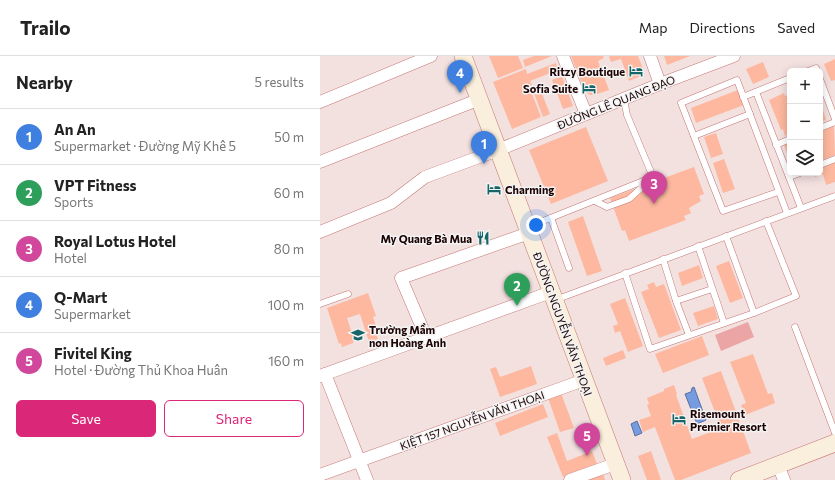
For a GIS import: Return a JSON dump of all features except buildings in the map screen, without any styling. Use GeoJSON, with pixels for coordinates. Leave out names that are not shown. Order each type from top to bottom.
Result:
{"type":"FeatureCollection","features":[{"type":"Feature","properties":{"kind":"main road","name":"ĐƯỜNG NGUYỄN VĂN THOẠI"},"geometry":{"type":"LineString","coordinates":[[463,56],[622,480]]}},
{"type":"Feature","properties":{"kind":"main road"},"geometry":{"type":"LineString","coordinates":[[740,480],[781,472],[835,443]]}},
{"type":"Feature","properties":{"kind":"street"},"geometry":{"type":"LineString","coordinates":[[320,102],[431,56]]}},
{"type":"Feature","properties":{"kind":"street"},"geometry":{"type":"LineString","coordinates":[[563,56],[586,114]]}},
{"type":"Feature","properties":{"kind":"street"},"geometry":{"type":"LineString","coordinates":[[650,56],[660,84]]}},
{"type":"Feature","properties":{"kind":"street","name":"ĐƯỜNG LÊ QUANG ĐẠO"},"geometry":{"type":"LineString","coordinates":[[320,232],[391,203],[425,177],[498,150],[660,84],[734,56]]}},
{"type":"Feature","properties":{"kind":"street"},"geometry":{"type":"LineString","coordinates":[[320,162],[480,99]]}},
{"type":"Feature","properties":{"kind":"street"},"geometry":{"type":"LineString","coordinates":[[426,337],[401,278],[528,230]]}},
{"type":"Feature","properties":{"kind":"street"},"geometry":{"type":"LineString","coordinates":[[367,480],[323,375],[426,337],[552,296]]}},
{"type":"Feature","properties":{"kind":"street","name":"KIỆT 157 NGUYỄN VĂN THOẠI"},"geometry":{"type":"LineString","coordinates":[[320,475],[584,380]]}},
{"type":"Feature","properties":{"kind":"street"},"geometry":{"type":"LineString","coordinates":[[570,480],[615,464]]}},
{"type":"Feature","properties":{"kind":"lane"},"geometry":{"type":"LineString","coordinates":[[744,97],[787,79]]}},
{"type":"Feature","properties":{"kind":"lane"},"geometry":{"type":"LineString","coordinates":[[778,192],[723,211],[681,103],[737,80],[787,214]]}},
{"type":"Feature","properties":{"kind":"lane"},"geometry":{"type":"LineString","coordinates":[[823,87],[835,120],[823,126]]}},
{"type":"Feature","properties":{"kind":"lane"},"geometry":{"type":"LineString","coordinates":[[756,92],[801,208]]}},
{"type":"Feature","properties":{"kind":"lane"},"geometry":{"type":"LineString","coordinates":[[624,99],[627,115],[653,177]]}},
{"type":"Feature","properties":{"kind":"lane"},"geometry":{"type":"LineString","coordinates":[[694,136],[750,114]]}},
{"type":"Feature","properties":{"kind":"lane"},"geometry":{"type":"LineString","coordinates":[[776,144],[787,140]]}},
{"type":"Feature","properties":{"kind":"lane"},"geometry":{"type":"LineString","coordinates":[[823,164],[835,159]]}},
{"type":"Feature","properties":{"kind":"lane"},"geometry":{"type":"LineString","coordinates":[[789,178],[793,176]]}},
{"type":"Feature","properties":{"kind":"lane"},"geometry":{"type":"LineString","coordinates":[[528,230],[551,218],[653,177]]}},
{"type":"Feature","properties":{"kind":"lane"},"geometry":{"type":"LineString","coordinates":[[595,201],[607,207],[629,199],[653,177]]}},
{"type":"Feature","properties":{"kind":"lane"},"geometry":{"type":"LineString","coordinates":[[552,296],[625,273],[835,196]]}},
{"type":"Feature","properties":{"kind":"lane"},"geometry":{"type":"LineString","coordinates":[[551,218],[569,268]]}},
{"type":"Feature","properties":{"kind":"lane"},"geometry":{"type":"LineString","coordinates":[[625,273],[650,349],[754,313],[796,296],[766,221]]}},
{"type":"Feature","properties":{"kind":"lane"},"geometry":{"type":"LineString","coordinates":[[726,236],[754,313]]}},
{"type":"Feature","properties":{"kind":"lane"},"geometry":{"type":"LineString","coordinates":[[698,246],[724,323]]}},
{"type":"Feature","properties":{"kind":"lane"},"geometry":{"type":"LineString","coordinates":[[663,259],[676,301],[689,335]]}},
{"type":"Feature","properties":{"kind":"lane"},"geometry":{"type":"LineString","coordinates":[[676,301],[712,289]]}},
{"type":"Feature","properties":{"kind":"lane"},"geometry":{"type":"LineString","coordinates":[[320,304],[348,294]]}},
{"type":"Feature","properties":{"kind":"lane"},"geometry":{"type":"LineString","coordinates":[[795,327],[835,433]]}},
{"type":"Feature","properties":{"kind":"shaded area"},"geometry":{"type":"Polygon","coordinates":[[[748,322],[754,337],[721,351],[715,335],[748,322]]]}},
{"type":"Feature","properties":{"kind":"water"},"geometry":{"type":"Polygon","coordinates":[[[694,387],[706,420],[697,424],[685,394],[691,392],[692,388],[694,387]]]}},
{"type":"Feature","properties":{"kind":"water"},"geometry":{"type":"Polygon","coordinates":[[[637,421],[642,433],[635,436],[631,424],[637,421]]]}},
{"type":"Feature","properties":{"kind":"place","name":"Ritzy Boutique"},"geometry":{"type":"Point","coordinates":[636,71]}},
{"type":"Feature","properties":{"kind":"place","name":"Sofia Suite"},"geometry":{"type":"Point","coordinates":[589,88]}},
{"type":"Feature","properties":{"kind":"place","name":"Q-Mart"},"geometry":{"type":"Point","coordinates":[460,93]}},
{"type":"Feature","properties":{"kind":"place","name":"An An"},"geometry":{"type":"Point","coordinates":[484,164]}},
{"type":"Feature","properties":{"kind":"place","name":"Charming"},"geometry":{"type":"Point","coordinates":[494,189]}},
{"type":"Feature","properties":{"kind":"place","name":"Royal Lotus Hotel"},"geometry":{"type":"Point","coordinates":[654,204]}},
{"type":"Feature","properties":{"kind":"place","name":"My Quang Bà Mua"},"geometry":{"type":"Point","coordinates":[483,238]}},
{"type":"Feature","properties":{"kind":"place","name":"VPT Fitness"},"geometry":{"type":"Point","coordinates":[517,306]}},
{"type":"Feature","properties":{"kind":"place","name":"Trường Mầm non Hoàng Anh"},"geometry":{"type":"Point","coordinates":[358,335]}},
{"type":"Feature","properties":{"kind":"place","name":"Risemount Premier Resort"},"geometry":{"type":"Point","coordinates":[679,419]}},
{"type":"Feature","properties":{"kind":"place","name":"Fivitel King"},"geometry":{"type":"Point","coordinates":[587,456]}}]}
